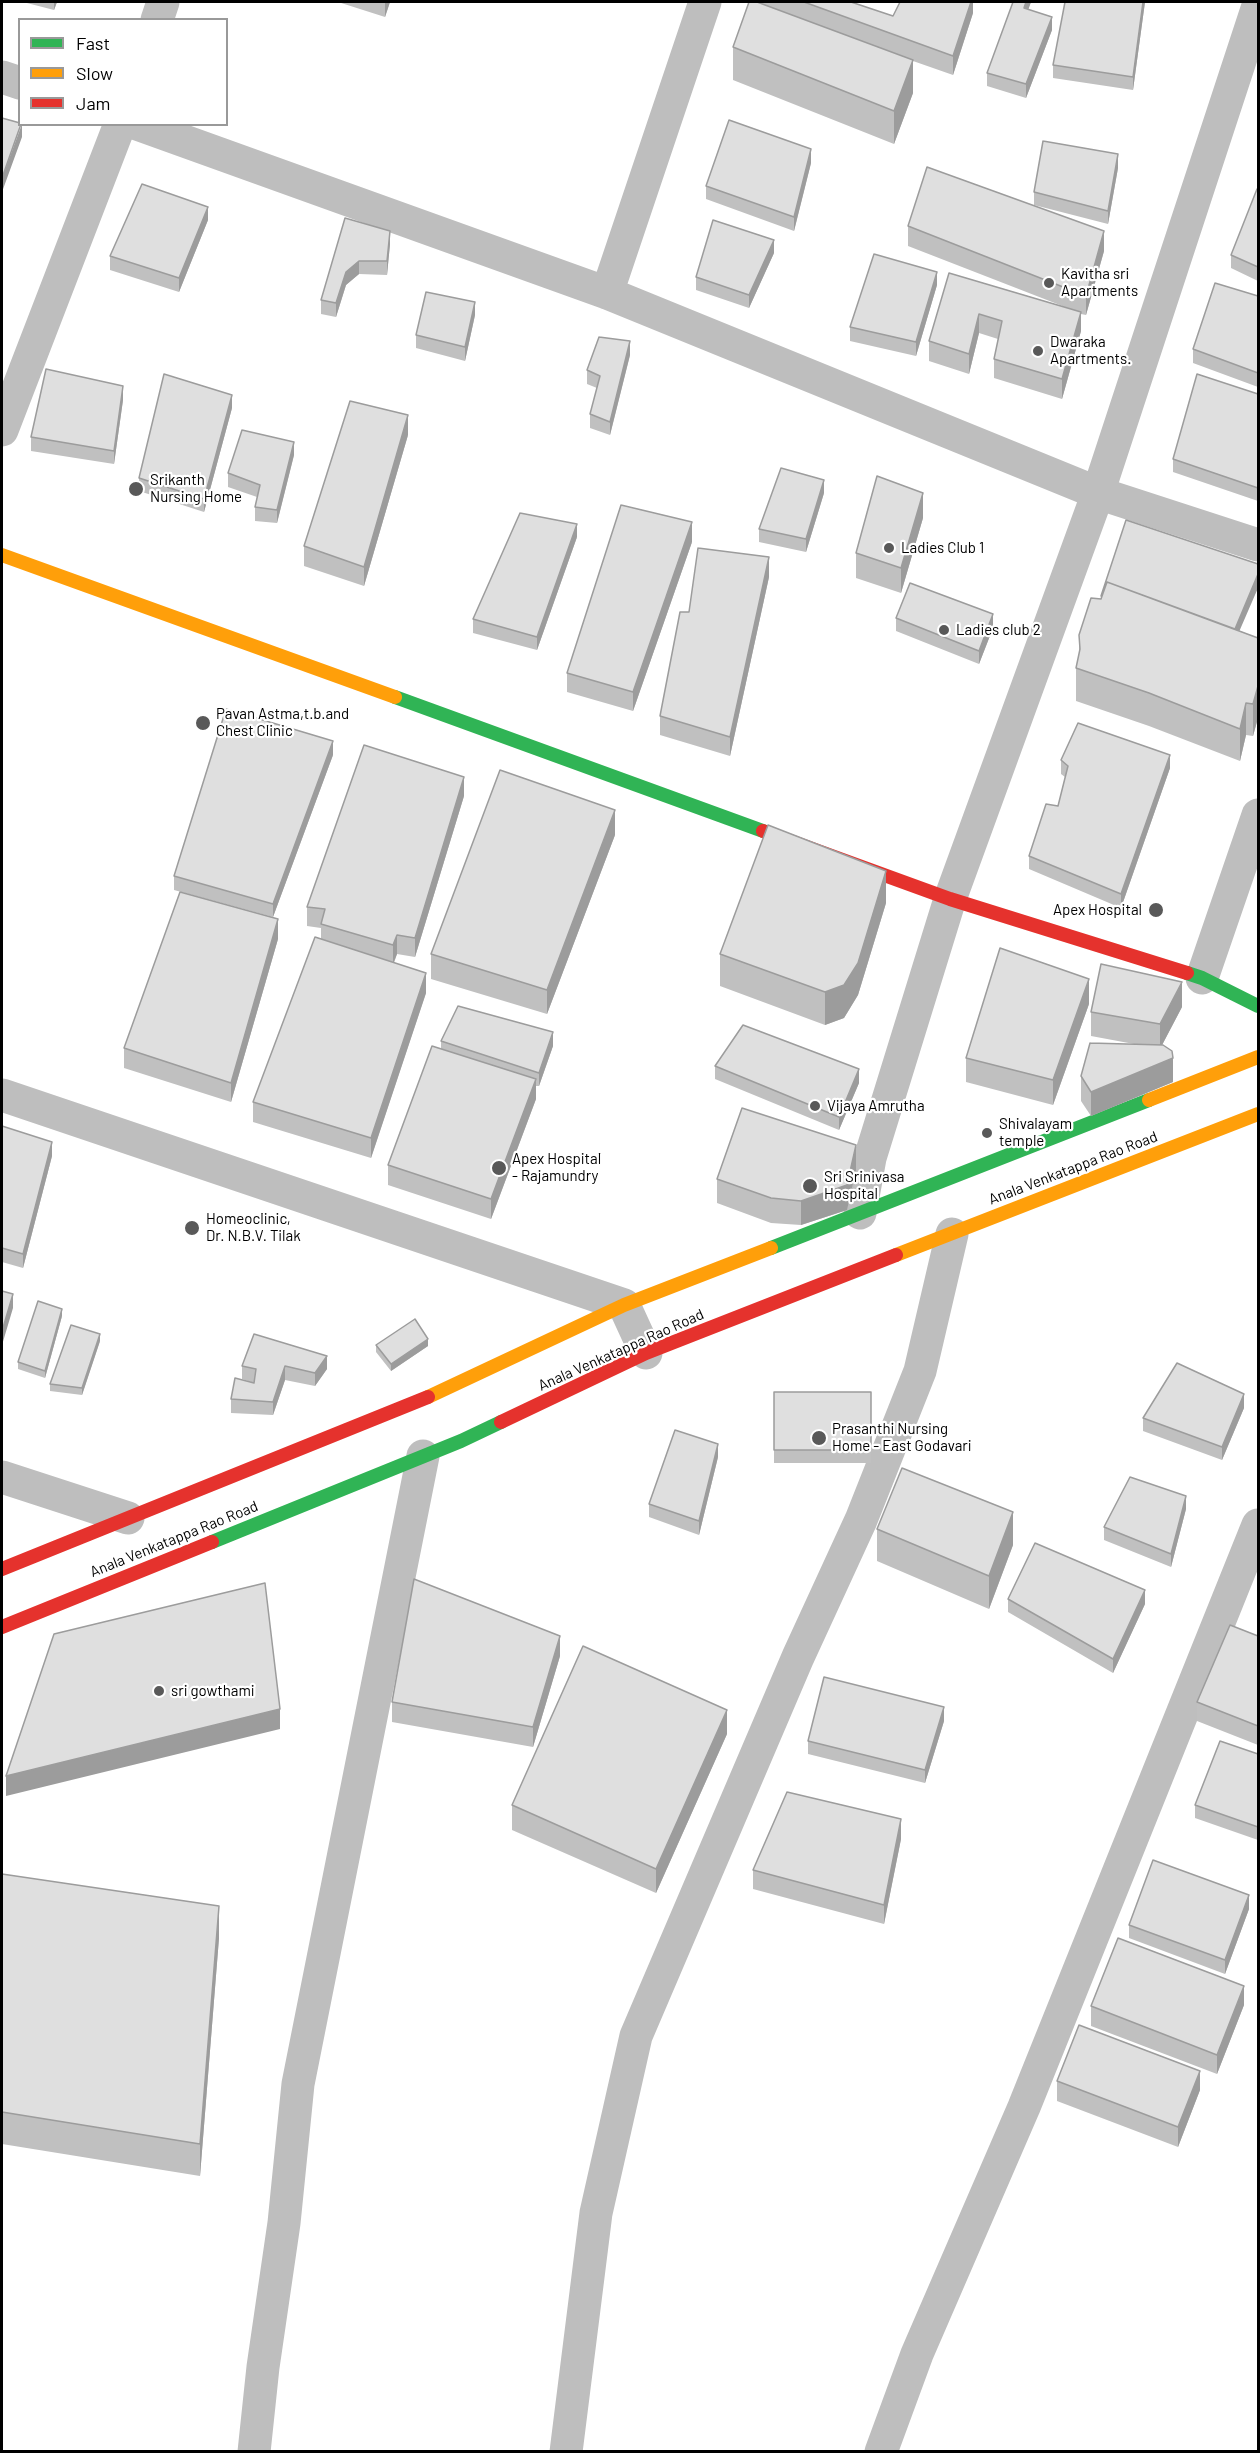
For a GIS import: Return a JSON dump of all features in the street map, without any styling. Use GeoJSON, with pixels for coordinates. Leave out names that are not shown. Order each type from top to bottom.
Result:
{"type":"FeatureCollection","features":[{"type":"Feature","properties":{"kind":"main road"},"geometry":{"type":"LineString","coordinates":[[2,555],[950,899],[1202,978],[1258,1006]]}},
{"type":"Feature","properties":{"kind":"main road"},"geometry":{"type":"LineString","coordinates":[[2,1569],[439,1393],[624,1305],[1258,1057]]}},
{"type":"Feature","properties":{"kind":"main road","name":"Anala Venkatappa Rao Road"},"geometry":{"type":"LineString","coordinates":[[2,1627],[461,1441],[646,1353],[1258,1114]]}},
{"type":"Feature","properties":{"kind":"street"},"geometry":{"type":"LineString","coordinates":[[158,18],[163,2]]}},
{"type":"Feature","properties":{"kind":"street"},"geometry":{"type":"LineString","coordinates":[[607,293],[705,2]]}},
{"type":"Feature","properties":{"kind":"street"},"geometry":{"type":"LineString","coordinates":[[860,1213],[870,1158],[950,899],[1098,494],[1258,6]]}},
{"type":"Feature","properties":{"kind":"street"},"geometry":{"type":"LineString","coordinates":[[2,77],[18,82]]}},
{"type":"Feature","properties":{"kind":"street"},"geometry":{"type":"LineString","coordinates":[[2,430],[119,126]]}},
{"type":"Feature","properties":{"kind":"street"},"geometry":{"type":"LineString","coordinates":[[144,126],[607,293],[1098,494],[1258,545]]}},
{"type":"Feature","properties":{"kind":"street"},"geometry":{"type":"LineString","coordinates":[[1202,978],[1258,815]]}},
{"type":"Feature","properties":{"kind":"street"},"geometry":{"type":"LineString","coordinates":[[2,1095],[624,1305],[646,1353]]}},
{"type":"Feature","properties":{"kind":"street"},"geometry":{"type":"LineString","coordinates":[[566,2451],[596,2213],[636,2036],[798,1657],[861,1520],[920,1371],[952,1234]]}},
{"type":"Feature","properties":{"kind":"street"},"geometry":{"type":"LineString","coordinates":[[254,2451],[263,2367],[284,2223],[298,2084],[423,1456]]}},
{"type":"Feature","properties":{"kind":"street"},"geometry":{"type":"LineString","coordinates":[[2,1477],[128,1518]]}},
{"type":"Feature","properties":{"kind":"street"},"geometry":{"type":"LineString","coordinates":[[881,2451],[917,2354],[1024,2107],[1258,1525]]}},
{"type":"Feature","properties":{"kind":"building"},"geometry":{"type":"Polygon","coordinates":[[[749,2],[757,2],[913,60],[894,111],[733,47],[749,2]]]}},
{"type":"Feature","properties":{"kind":"building"},"geometry":{"type":"Polygon","coordinates":[[[804,2],[851,2],[893,16],[900,2],[971,2],[953,56],[804,2]]]}},
{"type":"Feature","properties":{"kind":"building"},"geometry":{"type":"Polygon","coordinates":[[[1013,2],[1026,2],[1024,8],[1052,17],[1026,84],[987,73],[1013,2]]]}},
{"type":"Feature","properties":{"kind":"building"},"geometry":{"type":"Polygon","coordinates":[[[1065,2],[1143,2],[1133,77],[1053,65],[1065,2]]]}},
{"type":"Feature","properties":{"kind":"building"},"geometry":{"type":"Polygon","coordinates":[[[2,118],[18,122],[18,126],[20,126],[2,178],[2,118]]]}},
{"type":"Feature","properties":{"kind":"building"},"geometry":{"type":"Polygon","coordinates":[[[729,120],[811,149],[794,217],[706,186],[729,120]]]}},
{"type":"Feature","properties":{"kind":"building"},"geometry":{"type":"Polygon","coordinates":[[[1043,141],[1118,154],[1108,211],[1034,192],[1043,141]]]}},
{"type":"Feature","properties":{"kind":"building","name":"Kavitha sri Apartments"},"geometry":{"type":"Polygon","coordinates":[[[927,167],[1104,231],[1086,296],[908,226],[927,167]]]}},
{"type":"Feature","properties":{"kind":"building"},"geometry":{"type":"Polygon","coordinates":[[[142,184],[208,207],[179,278],[110,256],[142,184]]]}},
{"type":"Feature","properties":{"kind":"building"},"geometry":{"type":"Polygon","coordinates":[[[1258,190],[1258,267],[1231,255],[1258,190]]]}},
{"type":"Feature","properties":{"kind":"building"},"geometry":{"type":"Polygon","coordinates":[[[345,218],[390,231],[387,261],[359,261],[346,272],[336,303],[321,300],[345,218]]]}},
{"type":"Feature","properties":{"kind":"building"},"geometry":{"type":"Polygon","coordinates":[[[713,220],[774,240],[749,295],[696,277],[713,220]]]}},
{"type":"Feature","properties":{"kind":"building"},"geometry":{"type":"Polygon","coordinates":[[[874,254],[937,272],[916,342],[850,327],[874,254]]]}},
{"type":"Feature","properties":{"kind":"building","name":"Dwaraka Apartments."},"geometry":{"type":"Polygon","coordinates":[[[949,273],[1081,312],[1062,379],[994,359],[1002,321],[979,314],[969,354],[929,341],[949,273]]]}},
{"type":"Feature","properties":{"kind":"building"},"geometry":{"type":"Polygon","coordinates":[[[1215,283],[1258,296],[1258,373],[1193,349],[1215,283]]]}},
{"type":"Feature","properties":{"kind":"building"},"geometry":{"type":"Polygon","coordinates":[[[426,292],[475,302],[465,347],[416,335],[426,292]]]}},
{"type":"Feature","properties":{"kind":"building"},"geometry":{"type":"Polygon","coordinates":[[[599,337],[630,341],[610,422],[590,414],[600,376],[587,370],[599,337]]]}},
{"type":"Feature","properties":{"kind":"building"},"geometry":{"type":"Polygon","coordinates":[[[46,369],[123,386],[114,451],[31,437],[46,369]]]}},
{"type":"Feature","properties":{"kind":"building"},"geometry":{"type":"Polygon","coordinates":[[[164,374],[232,395],[204,499],[139,478],[164,374]]]}},
{"type":"Feature","properties":{"kind":"building"},"geometry":{"type":"Polygon","coordinates":[[[1197,374],[1258,394],[1258,488],[1173,459],[1197,374]]]}},
{"type":"Feature","properties":{"kind":"building"},"geometry":{"type":"Polygon","coordinates":[[[350,401],[408,415],[364,567],[304,546],[350,401]]]}},
{"type":"Feature","properties":{"kind":"building"},"geometry":{"type":"Polygon","coordinates":[[[242,430],[294,442],[277,510],[255,507],[260,485],[228,473],[242,430]]]}},
{"type":"Feature","properties":{"kind":"building"},"geometry":{"type":"Polygon","coordinates":[[[781,468],[824,480],[806,539],[759,529],[781,468]]]}},
{"type":"Feature","properties":{"kind":"building","name":"Ladies Club 1"},"geometry":{"type":"Polygon","coordinates":[[[877,476],[923,493],[901,568],[856,553],[877,476]]]}},
{"type":"Feature","properties":{"kind":"building"},"geometry":{"type":"Polygon","coordinates":[[[621,505],[692,522],[633,692],[567,673],[621,505]]]}},
{"type":"Feature","properties":{"kind":"building"},"geometry":{"type":"Polygon","coordinates":[[[520,513],[577,524],[537,637],[473,619],[520,513]]]}},
{"type":"Feature","properties":{"kind":"building"},"geometry":{"type":"Polygon","coordinates":[[[1126,520],[1258,564],[1258,574],[1235,629],[1107,582],[1101,596],[1126,520]]]}},
{"type":"Feature","properties":{"kind":"building"},"geometry":{"type":"Polygon","coordinates":[[[698,548],[769,557],[730,737],[660,716],[680,612],[689,612],[698,548]]]}},
{"type":"Feature","properties":{"kind":"building"},"geometry":{"type":"Polygon","coordinates":[[[1107,582],[1258,638],[1258,686],[1253,704],[1246,703],[1240,729],[1149,693],[1076,668],[1080,649],[1079,635],[1091,598],[1101,599],[1107,582]]]}},
{"type":"Feature","properties":{"kind":"building","name":"Ladies club 2"},"geometry":{"type":"Polygon","coordinates":[[[910,583],[993,614],[979,651],[896,618],[910,583]]]}},
{"type":"Feature","properties":{"kind":"building"},"geometry":{"type":"Polygon","coordinates":[[[226,709],[333,741],[273,904],[174,876],[226,709]]]}},
{"type":"Feature","properties":{"kind":"building"},"geometry":{"type":"Polygon","coordinates":[[[1078,723],[1170,755],[1121,894],[1029,856],[1046,804],[1058,806],[1068,766],[1061,760],[1078,723]]]}},
{"type":"Feature","properties":{"kind":"building"},"geometry":{"type":"Polygon","coordinates":[[[364,745],[464,777],[415,938],[397,935],[393,945],[321,924],[325,909],[307,907],[364,745]]]}},
{"type":"Feature","properties":{"kind":"building"},"geometry":{"type":"Polygon","coordinates":[[[500,770],[615,810],[547,990],[431,954],[500,770]]]}},
{"type":"Feature","properties":{"kind":"building"},"geometry":{"type":"Polygon","coordinates":[[[768,825],[886,871],[858,963],[844,985],[825,992],[720,954],[768,825]]]}},
{"type":"Feature","properties":{"kind":"building"},"geometry":{"type":"Polygon","coordinates":[[[180,892],[278,919],[231,1083],[124,1048],[180,892]]]}},
{"type":"Feature","properties":{"kind":"building"},"geometry":{"type":"Polygon","coordinates":[[[315,937],[426,973],[371,1138],[253,1102],[315,937]]]}},
{"type":"Feature","properties":{"kind":"building"},"geometry":{"type":"Polygon","coordinates":[[[1000,948],[1089,979],[1053,1080],[966,1058],[1000,948]]]}},
{"type":"Feature","properties":{"kind":"building"},"geometry":{"type":"Polygon","coordinates":[[[1101,964],[1182,982],[1160,1024],[1091,1012],[1101,964]]]}},
{"type":"Feature","properties":{"kind":"building"},"geometry":{"type":"Polygon","coordinates":[[[458,1006],[553,1032],[539,1073],[441,1041],[458,1006]]]}},
{"type":"Feature","properties":{"kind":"building","name":"Vijaya Amrutha"},"geometry":{"type":"Polygon","coordinates":[[[743,1025],[859,1069],[839,1117],[715,1066],[743,1025]]]}},
{"type":"Feature","properties":{"kind":"building"},"geometry":{"type":"Polygon","coordinates":[[[1090,1043],[1163,1045],[1172,1051],[1173,1058],[1091,1092],[1081,1076],[1090,1043]]]}},
{"type":"Feature","properties":{"kind":"building"},"geometry":{"type":"Polygon","coordinates":[[[432,1046],[536,1079],[491,1199],[388,1165],[432,1046]]]}},
{"type":"Feature","properties":{"kind":"building"},"geometry":{"type":"Polygon","coordinates":[[[742,1108],[856,1145],[847,1185],[801,1201],[771,1198],[717,1179],[742,1108]]]}},
{"type":"Feature","properties":{"kind":"building"},"geometry":{"type":"Polygon","coordinates":[[[2,1126],[52,1142],[23,1254],[2,1248],[2,1126]]]}},
{"type":"Feature","properties":{"kind":"building"},"geometry":{"type":"Polygon","coordinates":[[[2,1291],[13,1294],[2,1331],[2,1291]]]}},
{"type":"Feature","properties":{"kind":"building"},"geometry":{"type":"Polygon","coordinates":[[[38,1301],[62,1309],[45,1371],[18,1362],[38,1301]]]}},
{"type":"Feature","properties":{"kind":"building"},"geometry":{"type":"Polygon","coordinates":[[[415,1319],[428,1339],[391,1364],[376,1345],[415,1319]]]}},
{"type":"Feature","properties":{"kind":"building"},"geometry":{"type":"Polygon","coordinates":[[[71,1325],[100,1334],[82,1388],[50,1384],[71,1325]]]}},
{"type":"Feature","properties":{"kind":"building"},"geometry":{"type":"Polygon","coordinates":[[[254,1334],[327,1356],[315,1373],[285,1366],[273,1402],[231,1399],[235,1378],[254,1383],[256,1369],[242,1366],[254,1334]]]}},
{"type":"Feature","properties":{"kind":"building"},"geometry":{"type":"Polygon","coordinates":[[[1177,1363],[1244,1394],[1222,1447],[1143,1418],[1177,1363]]]}},
{"type":"Feature","properties":{"kind":"building"},"geometry":{"type":"Polygon","coordinates":[[[774,1392],[871,1392],[871,1450],[774,1450],[774,1392]]]}},
{"type":"Feature","properties":{"kind":"building"},"geometry":{"type":"Polygon","coordinates":[[[675,1430],[718,1444],[699,1521],[649,1504],[675,1430]]]}},
{"type":"Feature","properties":{"kind":"building"},"geometry":{"type":"Polygon","coordinates":[[[902,1468],[1013,1512],[989,1576],[877,1529],[902,1468]]]}},
{"type":"Feature","properties":{"kind":"building"},"geometry":{"type":"Polygon","coordinates":[[[1130,1477],[1186,1496],[1171,1554],[1104,1527],[1130,1477]]]}},
{"type":"Feature","properties":{"kind":"building"},"geometry":{"type":"Polygon","coordinates":[[[1035,1543],[1145,1590],[1113,1659],[1008,1599],[1035,1543]]]}},
{"type":"Feature","properties":{"kind":"building"},"geometry":{"type":"Polygon","coordinates":[[[414,1579],[560,1636],[533,1727],[392,1702],[414,1579]]]}},
{"type":"Feature","properties":{"kind":"building","name":"sri gowthami"},"geometry":{"type":"Polygon","coordinates":[[[265,1583],[280,1709],[6,1776],[54,1634],[265,1583]]]}},
{"type":"Feature","properties":{"kind":"building"},"geometry":{"type":"Polygon","coordinates":[[[1230,1625],[1258,1636],[1258,1726],[1197,1702],[1230,1625]]]}},
{"type":"Feature","properties":{"kind":"building"},"geometry":{"type":"Polygon","coordinates":[[[583,1646],[727,1710],[656,1869],[512,1805],[583,1646]]]}},
{"type":"Feature","properties":{"kind":"building"},"geometry":{"type":"Polygon","coordinates":[[[824,1677],[944,1707],[925,1770],[808,1741],[824,1677]]]}},
{"type":"Feature","properties":{"kind":"building"},"geometry":{"type":"Polygon","coordinates":[[[1220,1741],[1258,1754],[1258,1827],[1195,1805],[1220,1741]]]}},
{"type":"Feature","properties":{"kind":"building"},"geometry":{"type":"Polygon","coordinates":[[[787,1792],[901,1819],[884,1905],[753,1870],[787,1792]]]}},
{"type":"Feature","properties":{"kind":"building"},"geometry":{"type":"Polygon","coordinates":[[[1153,1860],[1249,1895],[1225,1960],[1129,1925],[1153,1860]]]}},
{"type":"Feature","properties":{"kind":"building"},"geometry":{"type":"Polygon","coordinates":[[[2,1874],[219,1906],[200,2144],[2,2112],[2,1874]]]}},
{"type":"Feature","properties":{"kind":"building"},"geometry":{"type":"Polygon","coordinates":[[[1118,1938],[1244,1986],[1217,2055],[1091,2006],[1118,1938]]]}},
{"type":"Feature","properties":{"kind":"building"},"geometry":{"type":"Polygon","coordinates":[[[1079,2025],[1200,2071],[1178,2127],[1057,2081],[1079,2025]]]}},
{"type":"Feature","properties":{"kind":"traffic: fast"},"geometry":{"type":"LineString","coordinates":[[395,697],[763,831]]}},
{"type":"Feature","properties":{"kind":"traffic: fast"},"geometry":{"type":"LineString","coordinates":[[1187,973],[1258,1006]]}},
{"type":"Feature","properties":{"kind":"traffic: fast"},"geometry":{"type":"LineString","coordinates":[[771,1248],[1149,1100]]}},
{"type":"Feature","properties":{"kind":"traffic: fast"},"geometry":{"type":"LineString","coordinates":[[212,1542],[461,1441],[501,1422]]}},
{"type":"Feature","properties":{"kind":"traffic: slow"},"geometry":{"type":"LineString","coordinates":[[2,555],[395,697]]}},
{"type":"Feature","properties":{"kind":"traffic: slow"},"geometry":{"type":"LineString","coordinates":[[1149,1100],[1258,1057]]}},
{"type":"Feature","properties":{"kind":"traffic: slow"},"geometry":{"type":"LineString","coordinates":[[896,1255],[1258,1114]]}},
{"type":"Feature","properties":{"kind":"traffic: slow"},"geometry":{"type":"LineString","coordinates":[[428,1397],[624,1305],[771,1248]]}},
{"type":"Feature","properties":{"kind":"traffic: jam"},"geometry":{"type":"LineString","coordinates":[[763,831],[950,899],[1187,973]]}},
{"type":"Feature","properties":{"kind":"traffic: jam"},"geometry":{"type":"LineString","coordinates":[[501,1422],[646,1353],[896,1255]]}},
{"type":"Feature","properties":{"kind":"traffic: jam"},"geometry":{"type":"LineString","coordinates":[[2,1569],[428,1397]]}},
{"type":"Feature","properties":{"kind":"traffic: jam"},"geometry":{"type":"LineString","coordinates":[[2,1627],[212,1542]]}},
{"type":"Feature","properties":{"kind":"place","name":"Kavitha sri Apartments"},"geometry":{"type":"Point","coordinates":[1049,283]}},
{"type":"Feature","properties":{"kind":"place","name":"Dwaraka Apartments."},"geometry":{"type":"Point","coordinates":[1038,351]}},
{"type":"Feature","properties":{"kind":"place","name":"Srikanth Nursing Home"},"geometry":{"type":"Point","coordinates":[136,489]}},
{"type":"Feature","properties":{"kind":"place","name":"Ladies Club 1"},"geometry":{"type":"Point","coordinates":[889,548]}},
{"type":"Feature","properties":{"kind":"place","name":"Ladies club 2"},"geometry":{"type":"Point","coordinates":[944,630]}},
{"type":"Feature","properties":{"kind":"place","name":"Pavan Astma,t.b.and Chest Clinic"},"geometry":{"type":"Point","coordinates":[203,723]}},
{"type":"Feature","properties":{"kind":"place","name":"Apex Hospital"},"geometry":{"type":"Point","coordinates":[1156,910]}},
{"type":"Feature","properties":{"kind":"place","name":"Vijaya Amrutha"},"geometry":{"type":"Point","coordinates":[815,1106]}},
{"type":"Feature","properties":{"kind":"place","name":"Shivalayam temple"},"geometry":{"type":"Point","coordinates":[987,1133]}},
{"type":"Feature","properties":{"kind":"place","name":"Apex Hospital - Rajamundry"},"geometry":{"type":"Point","coordinates":[499,1168]}},
{"type":"Feature","properties":{"kind":"place","name":"Sri Srinivasa Hospital"},"geometry":{"type":"Point","coordinates":[810,1186]}},
{"type":"Feature","properties":{"kind":"place","name":"Homeoclinic, Dr. N.B.V. Tilak"},"geometry":{"type":"Point","coordinates":[192,1228]}},
{"type":"Feature","properties":{"kind":"place","name":"Prasanthi Nursing Home - East Godavari"},"geometry":{"type":"Point","coordinates":[819,1438]}},
{"type":"Feature","properties":{"kind":"place","name":"sri gowthami"},"geometry":{"type":"Point","coordinates":[159,1691]}}]}
